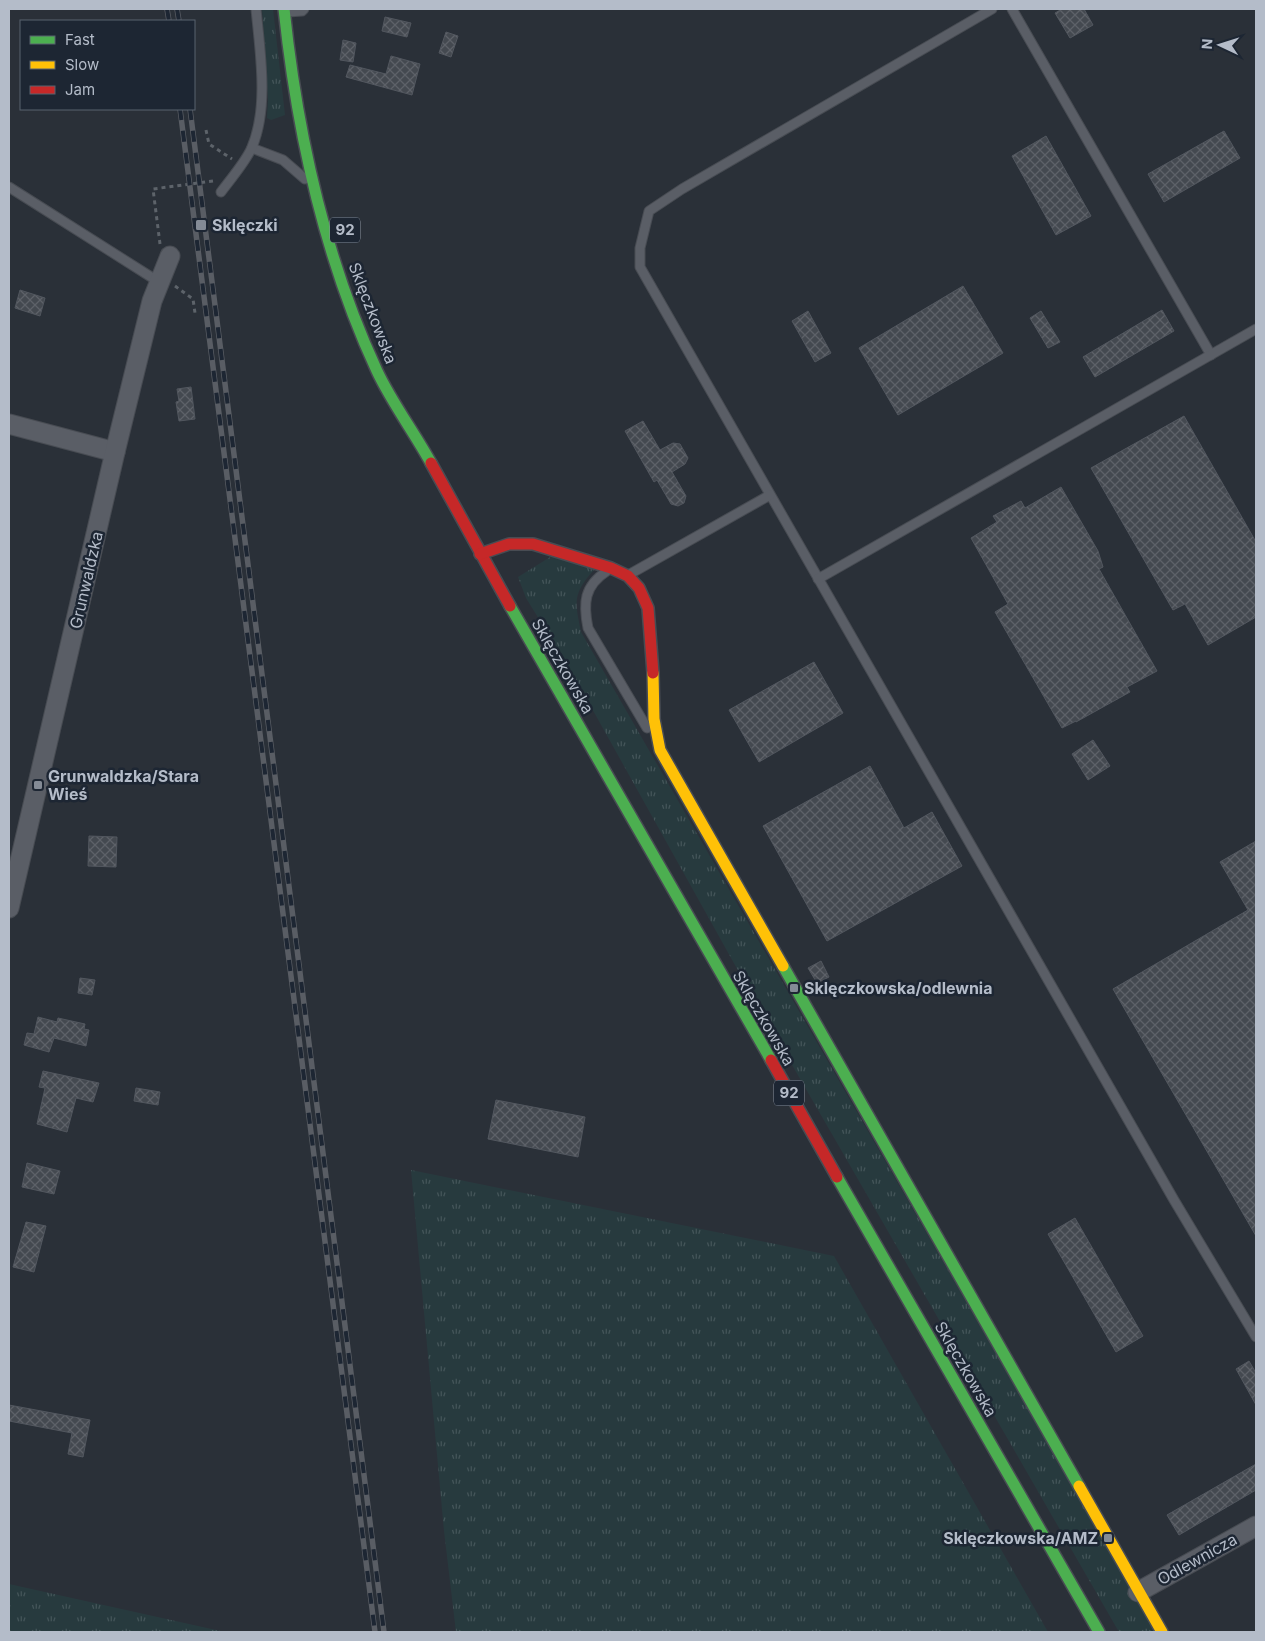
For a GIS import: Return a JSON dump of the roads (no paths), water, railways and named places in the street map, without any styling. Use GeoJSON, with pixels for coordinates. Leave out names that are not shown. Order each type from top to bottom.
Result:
{"type":"FeatureCollection","features":[{"type":"Feature","properties":{"kind":"main road","name":"Sklęczkowska"},"geometry":{"type":"LineString","coordinates":[[284,10],[293,82],[316,189],[341,277],[364,340],[383,383],[420,443],[480,554],[1099,1632]]}},
{"type":"Feature","properties":{"kind":"main road","name":"Sklęczkowska"},"geometry":{"type":"LineString","coordinates":[[406,398],[420,443]]}},
{"type":"Feature","properties":{"kind":"main road"},"geometry":{"type":"LineString","coordinates":[[480,554],[510,544],[533,544],[612,568],[628,576],[639,588],[648,608],[652,650],[654,719],[660,750],[1162,1632]]}},
{"type":"Feature","properties":{"kind":"street","name":"Grunwaldzka"},"geometry":{"type":"LineString","coordinates":[[9,908],[152,301],[170,256]]}},
{"type":"Feature","properties":{"kind":"street"},"geometry":{"type":"LineString","coordinates":[[9,424],[115,452]]}},
{"type":"Feature","properties":{"kind":"street","name":"Odlewnicza"},"geometry":{"type":"LineString","coordinates":[[1138,1592],[1256,1526]]}},
{"type":"Feature","properties":{"kind":"lane"},"geometry":{"type":"LineString","coordinates":[[221,192],[252,148],[262,103],[256,9]]}},
{"type":"Feature","properties":{"kind":"lane"},"geometry":{"type":"LineString","coordinates":[[992,9],[706,174],[649,211],[640,248],[640,267],[1169,1191],[1256,1337]]}},
{"type":"Feature","properties":{"kind":"lane"},"geometry":{"type":"LineString","coordinates":[[1012,9],[1211,355]]}},
{"type":"Feature","properties":{"kind":"lane"},"geometry":{"type":"LineString","coordinates":[[284,10],[303,12]]}},
{"type":"Feature","properties":{"kind":"lane"},"geometry":{"type":"LineString","coordinates":[[252,148],[283,160],[316,189]]}},
{"type":"Feature","properties":{"kind":"lane"},"geometry":{"type":"LineString","coordinates":[[9,187],[161,279]]}},
{"type":"Feature","properties":{"kind":"lane"},"geometry":{"type":"LineString","coordinates":[[818,579],[1256,329]]}},
{"type":"Feature","properties":{"kind":"lane"},"geometry":{"type":"LineString","coordinates":[[628,576],[770,495]]}},
{"type":"Feature","properties":{"kind":"lane"},"geometry":{"type":"LineString","coordinates":[[612,568],[598,577],[590,586],[585,601],[588,628],[660,750]]}},
{"type":"Feature","properties":{"kind":"railway"},"geometry":{"type":"LineString","coordinates":[[167,9],[169,20]]}},
{"type":"Feature","properties":{"kind":"railway"},"geometry":{"type":"LineString","coordinates":[[177,9],[179,20]]}},
{"type":"Feature","properties":{"kind":"railway"},"geometry":{"type":"LineString","coordinates":[[180,110],[375,1632]]}},
{"type":"Feature","properties":{"kind":"railway"},"geometry":{"type":"LineString","coordinates":[[190,110],[384,1632]]}},
{"type":"Feature","properties":{"kind":"place","name":"Sklęczki"},"geometry":{"type":"Point","coordinates":[201,225]}},
{"type":"Feature","properties":{"kind":"place","name":"Grunwaldzka/Stara Wieś"},"geometry":{"type":"Point","coordinates":[38,785]}},
{"type":"Feature","properties":{"kind":"place","name":"Sklęczkowska/odlewnia"},"geometry":{"type":"Point","coordinates":[794,988]}},
{"type":"Feature","properties":{"kind":"place","name":"Sklęczkowska/AMZ"},"geometry":{"type":"Point","coordinates":[1108,1538]}}]}
